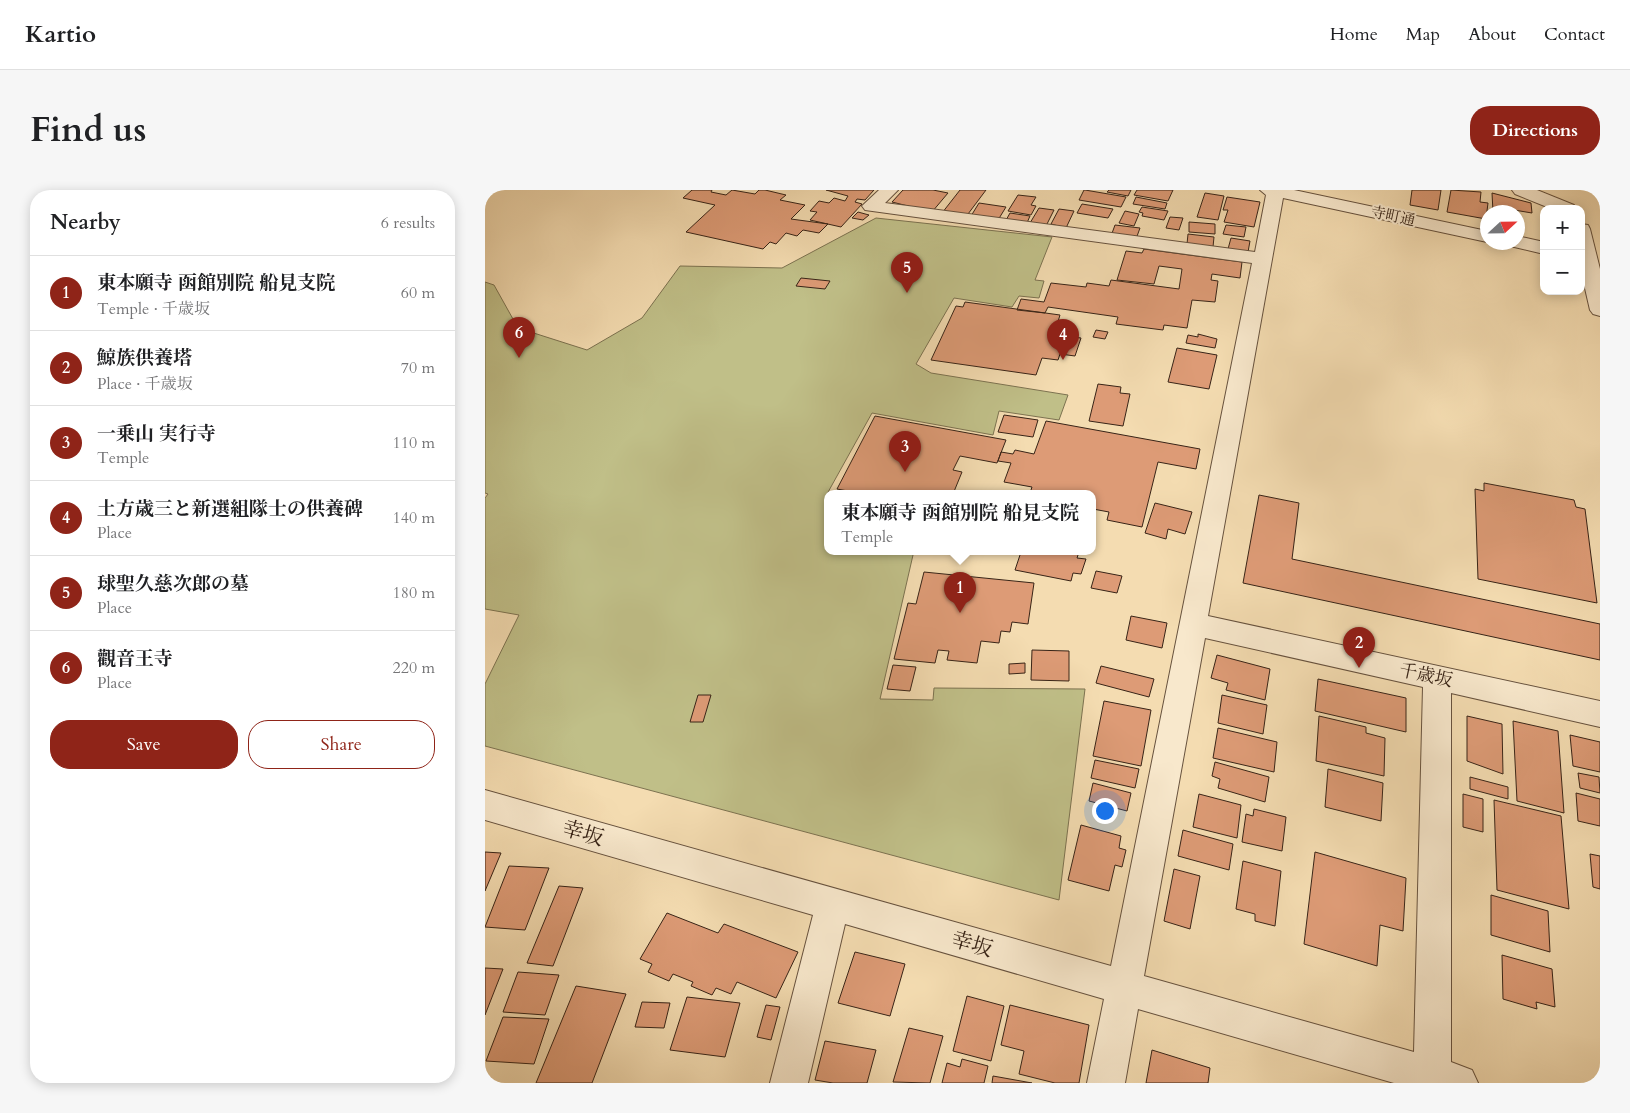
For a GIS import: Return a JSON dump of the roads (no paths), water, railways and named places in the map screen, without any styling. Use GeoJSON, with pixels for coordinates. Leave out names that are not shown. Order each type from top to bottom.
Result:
{"type":"FeatureCollection","features":[{"type":"Feature","properties":{"kind":"street"},"geometry":{"type":"LineString","coordinates":[[889,190],[871,206],[1263,259]]}},
{"type":"Feature","properties":{"kind":"street"},"geometry":{"type":"LineString","coordinates":[[1106,1083],[1263,259],[1273,190]]}},
{"type":"Feature","properties":{"kind":"street","name":"寺町通"},"geometry":{"type":"LineString","coordinates":[[1273,190],[1480,234]]}},
{"type":"Feature","properties":{"kind":"street"},"geometry":{"type":"LineString","coordinates":[[1521,190],[1558,205]]}},
{"type":"Feature","properties":{"kind":"street"},"geometry":{"type":"LineString","coordinates":[[1585,241],[1590,257],[1600,310]]}},
{"type":"Feature","properties":{"kind":"street"},"geometry":{"type":"LineString","coordinates":[[1525,244],[1540,247]]}},
{"type":"Feature","properties":{"kind":"street","name":"千歳坂"},"geometry":{"type":"LineString","coordinates":[[1193,624],[1600,714]]}},
{"type":"Feature","properties":{"kind":"street"},"geometry":{"type":"LineString","coordinates":[[1437,678],[1446,1079]]}},
{"type":"Feature","properties":{"kind":"street","name":"幸坂"},"geometry":{"type":"LineString","coordinates":[[485,806],[1446,1079]]}},
{"type":"Feature","properties":{"kind":"street"},"geometry":{"type":"LineString","coordinates":[[789,1083],[833,904]]}},
{"type":"Feature","properties":{"kind":"place","name":"球聖久慈次郎の墓"},"geometry":{"type":"Point","coordinates":[907,293]}},
{"type":"Feature","properties":{"kind":"place","name":"觀音王寺"},"geometry":{"type":"Point","coordinates":[519,358]}},
{"type":"Feature","properties":{"kind":"place","name":"土方歳三と新選組隊士の供養碑"},"geometry":{"type":"Point","coordinates":[1063,360]}},
{"type":"Feature","properties":{"kind":"place","name":"一乗山 実行寺"},"geometry":{"type":"Point","coordinates":[905,472]}},
{"type":"Feature","properties":{"kind":"place","name":"東本願寺 函館別院 船見支院"},"geometry":{"type":"Point","coordinates":[960,613]}},
{"type":"Feature","properties":{"kind":"place","name":"鯨族供養塔"},"geometry":{"type":"Point","coordinates":[1359,668]}}]}
